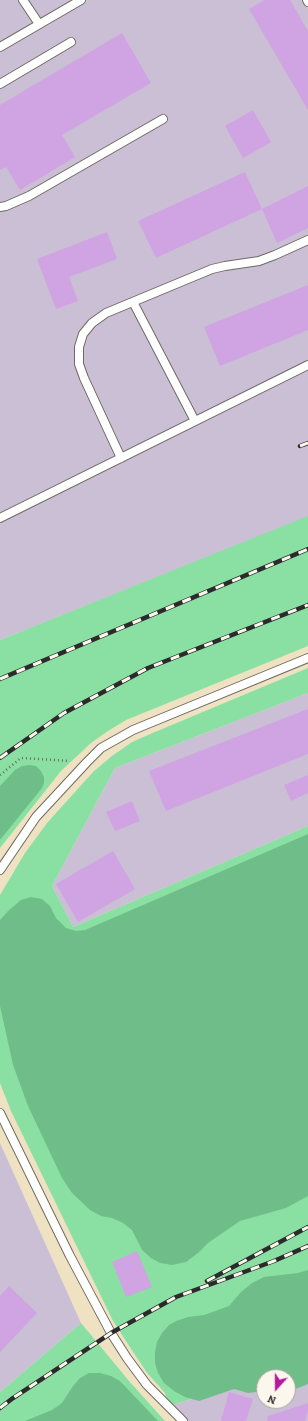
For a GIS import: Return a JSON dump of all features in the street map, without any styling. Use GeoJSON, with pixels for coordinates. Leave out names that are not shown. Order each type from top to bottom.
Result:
{"type":"FeatureCollection","features":[{"type":"Feature","properties":{"kind":"lane"},"geometry":{"type":"LineString","coordinates":[[23,0],[39,24]]}},
{"type":"Feature","properties":{"kind":"lane"},"geometry":{"type":"LineString","coordinates":[[0,47],[81,0]]}},
{"type":"Feature","properties":{"kind":"lane"},"geometry":{"type":"LineString","coordinates":[[0,84],[71,42]]}},
{"type":"Feature","properties":{"kind":"lane"},"geometry":{"type":"LineString","coordinates":[[0,207],[29,196],[163,119]]}},
{"type":"Feature","properties":{"kind":"lane"},"geometry":{"type":"LineString","coordinates":[[121,458],[79,364],[79,348],[83,334],[92,323],[106,313],[212,269],[259,261],[275,256],[308,240]]}},
{"type":"Feature","properties":{"kind":"lane"},"geometry":{"type":"LineString","coordinates":[[133,302],[195,421]]}},
{"type":"Feature","properties":{"kind":"lane"},"geometry":{"type":"LineString","coordinates":[[0,518],[308,365]]}},
{"type":"Feature","properties":{"kind":"lane"},"geometry":{"type":"LineString","coordinates":[[0,870],[36,817],[101,748],[132,730],[308,658]]}},
{"type":"Feature","properties":{"kind":"lane"},"geometry":{"type":"LineString","coordinates":[[0,1113],[70,1256],[111,1333],[147,1385],[183,1421]]}},
{"type":"Feature","properties":{"kind":"path"},"geometry":{"type":"LineString","coordinates":[[0,775],[21,758],[87,762]]}},
{"type":"Feature","properties":{"kind":"shaded area"},"geometry":{"type":"Polygon","coordinates":[[[0,0],[308,0],[308,517],[0,640],[0,0]]]}},
{"type":"Feature","properties":{"kind":"shaded area"},"geometry":{"type":"Polygon","coordinates":[[[308,693],[308,826],[73,927],[52,886],[115,768],[308,693]]]}},
{"type":"Feature","properties":{"kind":"shaded area"},"geometry":{"type":"Polygon","coordinates":[[[0,1143],[81,1323],[0,1392],[0,1143]]]}},
{"type":"Feature","properties":{"kind":"shaded area"},"geometry":{"type":"Polygon","coordinates":[[[308,1366],[308,1421],[183,1421],[168,1406],[256,1380],[256,1409],[296,1409],[296,1373],[308,1366]]]}},
{"type":"Feature","properties":{"kind":"green space"},"geometry":{"type":"Polygon","coordinates":[[[308,516],[308,646],[126,720],[108,731],[91,743],[61,771],[0,848],[0,640],[308,516]]]}},
{"type":"Feature","properties":{"kind":"green space"},"geometry":{"type":"Polygon","coordinates":[[[308,668],[308,693],[115,768],[52,886],[73,927],[308,826],[308,1366],[296,1369],[256,1369],[256,1380],[168,1406],[165,1393],[148,1374],[113,1321],[11,1111],[0,1083],[0,895],[25,853],[47,823],[94,771],[132,742],[308,668]]]}},
{"type":"Feature","properties":{"kind":"green space"},"geometry":{"type":"Polygon","coordinates":[[[22,766],[36,766],[41,771],[44,777],[44,783],[42,788],[0,840],[0,786],[15,770],[22,766]]]}},
{"type":"Feature","properties":{"kind":"green space"},"geometry":{"type":"Polygon","coordinates":[[[308,834],[308,1196],[286,1208],[240,1221],[208,1243],[186,1262],[172,1265],[160,1263],[151,1258],[142,1250],[132,1230],[123,1223],[112,1218],[101,1216],[90,1210],[72,1193],[62,1178],[28,1106],[13,1065],[0,1006],[0,920],[21,900],[31,897],[42,899],[50,906],[56,918],[66,928],[76,931],[85,930],[308,834]]]}},
{"type":"Feature","properties":{"kind":"green space"},"geometry":{"type":"Polygon","coordinates":[[[308,1270],[308,1384],[296,1389],[296,1369],[256,1369],[256,1392],[248,1393],[234,1389],[199,1401],[185,1397],[164,1383],[158,1373],[155,1363],[155,1352],[157,1342],[169,1325],[188,1317],[204,1315],[229,1306],[241,1292],[252,1283],[264,1277],[298,1273],[308,1270]]]}},
{"type":"Feature","properties":{"kind":"green space"},"geometry":{"type":"Polygon","coordinates":[[[81,1323],[129,1381],[165,1421],[0,1421],[0,1392],[81,1323]]]}},
{"type":"Feature","properties":{"kind":"green space"},"geometry":{"type":"Polygon","coordinates":[[[89,1373],[100,1373],[111,1376],[120,1381],[158,1421],[25,1421],[52,1410],[62,1403],[80,1378],[89,1373]]]}},
{"type":"Feature","properties":{"kind":"building"},"geometry":{"type":"Polygon","coordinates":[[[264,0],[290,0],[308,31],[308,110],[249,9],[264,0]]]}},
{"type":"Feature","properties":{"kind":"building"},"geometry":{"type":"Polygon","coordinates":[[[122,33],[151,83],[62,135],[75,157],[20,190],[6,167],[0,170],[0,105],[122,33]]]}},
{"type":"Feature","properties":{"kind":"building"},"geometry":{"type":"Polygon","coordinates":[[[253,110],[271,142],[243,158],[225,126],[253,110]]]}},
{"type":"Feature","properties":{"kind":"building"},"geometry":{"type":"Polygon","coordinates":[[[245,172],[262,209],[156,258],[138,221],[245,172]]]}},
{"type":"Feature","properties":{"kind":"building"},"geometry":{"type":"Polygon","coordinates":[[[308,186],[308,228],[277,243],[262,209],[308,186]]]}},
{"type":"Feature","properties":{"kind":"building"},"geometry":{"type":"Polygon","coordinates":[[[107,232],[117,259],[69,277],[78,301],[56,309],[37,259],[107,232]]]}},
{"type":"Feature","properties":{"kind":"building"},"geometry":{"type":"Polygon","coordinates":[[[308,285],[308,330],[220,366],[204,327],[308,285]]]}},
{"type":"Feature","properties":{"kind":"building"},"geometry":{"type":"Polygon","coordinates":[[[308,709],[308,754],[166,811],[149,771],[308,709]]]}},
{"type":"Feature","properties":{"kind":"building"},"geometry":{"type":"Polygon","coordinates":[[[308,775],[308,793],[291,801],[284,785],[308,775]]]}},
{"type":"Feature","properties":{"kind":"building"},"geometry":{"type":"Polygon","coordinates":[[[132,801],[140,821],[115,831],[106,812],[132,801]]]}},
{"type":"Feature","properties":{"kind":"building"},"geometry":{"type":"Polygon","coordinates":[[[113,851],[135,889],[78,922],[56,884],[113,851]]]}},
{"type":"Feature","properties":{"kind":"building"},"geometry":{"type":"Polygon","coordinates":[[[137,1251],[152,1287],[126,1297],[112,1262],[137,1251]]]}},
{"type":"Feature","properties":{"kind":"building"},"geometry":{"type":"Polygon","coordinates":[[[9,1286],[37,1313],[0,1352],[0,1296],[9,1286]]]}},
{"type":"Feature","properties":{"kind":"building"},"geometry":{"type":"Polygon","coordinates":[[[229,1392],[253,1399],[246,1421],[221,1421],[229,1392]]]}},
{"type":"Feature","properties":{"kind":"building"},"geometry":{"type":"Polygon","coordinates":[[[308,1403],[308,1411],[305,1421],[267,1421],[268,1416],[290,1409],[296,1409],[296,1407],[308,1403]]]}},
{"type":"Feature","properties":{"kind":"railway"},"geometry":{"type":"LineString","coordinates":[[300,446],[308,443]]}},
{"type":"Feature","properties":{"kind":"railway"},"geometry":{"type":"LineString","coordinates":[[0,679],[308,549]]}},
{"type":"Feature","properties":{"kind":"railway"},"geometry":{"type":"LineString","coordinates":[[0,758],[64,713],[148,668],[308,605]]}},
{"type":"Feature","properties":{"kind":"railway"},"geometry":{"type":"LineString","coordinates":[[207,1281],[308,1227]]}},
{"type":"Feature","properties":{"kind":"railway"},"geometry":{"type":"LineString","coordinates":[[0,1408],[111,1333],[176,1297],[274,1261],[308,1246]]}}]}
